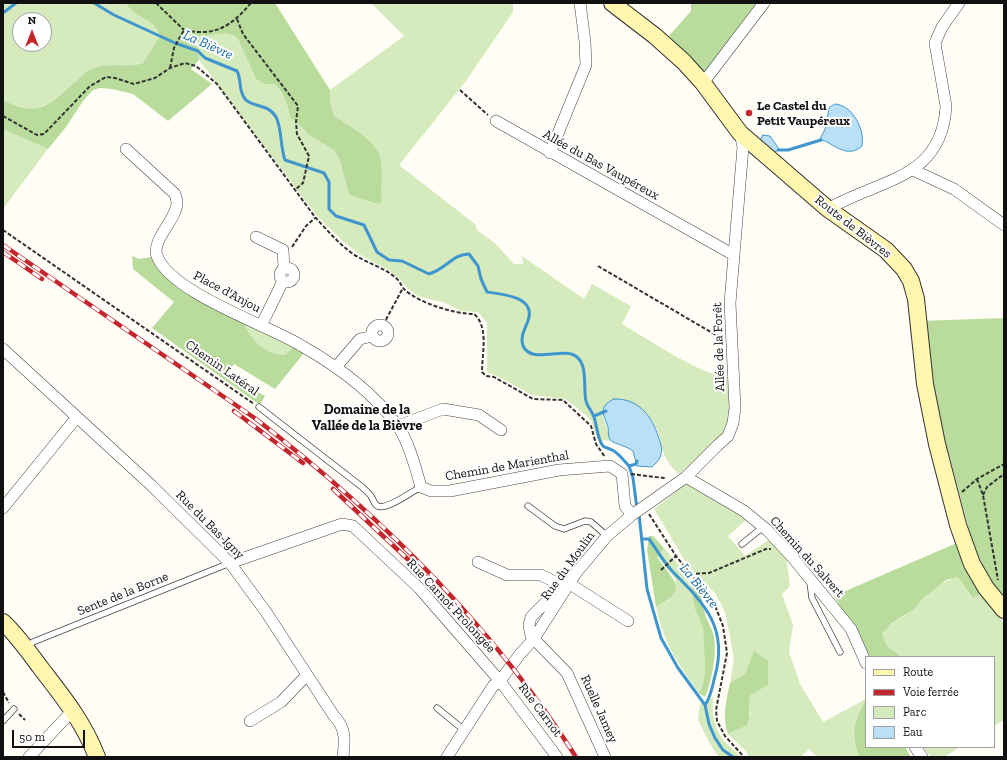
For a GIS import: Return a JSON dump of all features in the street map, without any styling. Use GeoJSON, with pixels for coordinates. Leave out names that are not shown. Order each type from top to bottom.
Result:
{"type":"FeatureCollection","features":[{"type":"Feature","properties":{"kind":"street"},"geometry":{"type":"LineString","coordinates":[[550,152],[586,65],[586,42],[580,3]]}},
{"type":"Feature","properties":{"kind":"street","name":"Route de Bièvres"},"geometry":{"type":"LineString","coordinates":[[612,3],[655,36],[684,62],[703,83],[740,133],[828,209],[886,250],[904,269],[911,281],[916,299],[925,384],[937,444],[958,525],[972,564],[986,588],[1004,610]]}},
{"type":"Feature","properties":{"kind":"street"},"geometry":{"type":"LineString","coordinates":[[703,83],[764,3]]}},
{"type":"Feature","properties":{"kind":"street"},"geometry":{"type":"LineString","coordinates":[[828,209],[841,202],[900,178],[924,162],[936,145],[946,115],[945,93],[935,43],[942,27],[959,3]]}},
{"type":"Feature","properties":{"kind":"street","name":"Allée du Bas Vaupéreux"},"geometry":{"type":"LineString","coordinates":[[496,121],[734,255]]}},
{"type":"Feature","properties":{"kind":"street","name":"Allée de la Forêt"},"geometry":{"type":"LineString","coordinates":[[632,515],[686,477],[728,436],[733,423],[735,408],[730,304],[743,147],[740,133]]}},
{"type":"Feature","properties":{"kind":"street","name":"Place d'Anjou"},"geometry":{"type":"LineString","coordinates":[[126,149],[175,194],[177,204],[157,244],[156,256],[166,269],[190,291],[261,326]]}},
{"type":"Feature","properties":{"kind":"street"},"geometry":{"type":"LineString","coordinates":[[913,170],[954,189],[1004,225]]}},
{"type":"Feature","properties":{"kind":"street"},"geometry":{"type":"LineString","coordinates":[[256,237],[283,250],[284,268],[280,273],[280,278],[283,281],[261,326],[302,345],[336,368],[375,398],[398,426],[421,487]]}},
{"type":"Feature","properties":{"kind":"street"},"geometry":{"type":"LineString","coordinates":[[336,368],[360,339],[373,336],[372,331],[375,326],[383,325]]}},
{"type":"Feature","properties":{"kind":"street","name":"Rue du Bas-Igny"},"geometry":{"type":"LineString","coordinates":[[3,349],[230,562],[266,612],[334,716],[341,723],[345,734],[343,757]]}},
{"type":"Feature","properties":{"kind":"street"},"geometry":{"type":"LineString","coordinates":[[398,426],[443,409],[479,415],[501,430]]}},
{"type":"Feature","properties":{"kind":"street"},"geometry":{"type":"LineString","coordinates":[[3,508],[77,417]]}},
{"type":"Feature","properties":{"kind":"street"},"geometry":{"type":"LineString","coordinates":[[610,466],[622,474],[625,506],[632,515]]}},
{"type":"Feature","properties":{"kind":"street","name":"Chemin de Marienthal"},"geometry":{"type":"LineString","coordinates":[[421,487],[431,491],[450,491],[559,470],[610,466]]}},
{"type":"Feature","properties":{"kind":"street","name":"Chemin du Salvert"},"geometry":{"type":"LineString","coordinates":[[686,477],[744,511],[763,527],[809,578],[851,629],[865,661]]}},
{"type":"Feature","properties":{"kind":"street","name":"Rue du Moulin"},"geometry":{"type":"LineString","coordinates":[[447,757],[493,686],[500,681],[520,654],[533,640],[567,584],[607,536],[632,515]]}},
{"type":"Feature","properties":{"kind":"street","name":"Rue Carnot Prolongée"},"geometry":{"type":"LineString","coordinates":[[230,562],[342,524],[353,526],[419,588],[500,681]]}},
{"type":"Feature","properties":{"kind":"street"},"geometry":{"type":"LineString","coordinates":[[478,562],[507,575],[541,575],[555,582],[567,584],[628,621]]}},
{"type":"Feature","properties":{"kind":"street"},"geometry":{"type":"LineString","coordinates":[[3,622],[25,647],[73,710],[88,735],[97,757]]}},
{"type":"Feature","properties":{"kind":"street","name":"Ruelle Jamey"},"geometry":{"type":"LineString","coordinates":[[533,640],[567,673],[605,757]]}},
{"type":"Feature","properties":{"kind":"street"},"geometry":{"type":"LineString","coordinates":[[250,722],[281,702],[307,675]]}},
{"type":"Feature","properties":{"kind":"street","name":"Rue Carnot"},"geometry":{"type":"LineString","coordinates":[[500,681],[557,757]]}},
{"type":"Feature","properties":{"kind":"street"},"geometry":{"type":"LineString","coordinates":[[29,757],[73,710]]}},
{"type":"Feature","properties":{"kind":"street"},"geometry":{"type":"LineString","coordinates":[[916,748],[922,757]]}},
{"type":"Feature","properties":{"kind":"lane","name":"Chemin Latéral"},"geometry":{"type":"LineString","coordinates":[[259,407],[362,487],[371,496],[376,505],[381,508],[387,507],[408,493],[421,487]]}},
{"type":"Feature","properties":{"kind":"lane"},"geometry":{"type":"LineString","coordinates":[[528,506],[556,526],[564,529],[585,521],[591,522],[607,536]]}},
{"type":"Feature","properties":{"kind":"lane"},"geometry":{"type":"LineString","coordinates":[[742,544],[763,527]]}},
{"type":"Feature","properties":{"kind":"lane","name":"Sente de la Borne"},"geometry":{"type":"LineString","coordinates":[[25,647],[33,642],[230,562]]}},
{"type":"Feature","properties":{"kind":"lane"},"geometry":{"type":"LineString","coordinates":[[809,578],[812,598],[840,652]]}},
{"type":"Feature","properties":{"kind":"lane"},"geometry":{"type":"LineString","coordinates":[[438,708],[464,730]]}},
{"type":"Feature","properties":{"kind":"lane"},"geometry":{"type":"LineString","coordinates":[[3,721],[14,709]]}},
{"type":"Feature","properties":{"kind":"path"},"geometry":{"type":"LineString","coordinates":[[156,3],[184,30],[198,33],[217,31],[237,19],[251,3]]}},
{"type":"Feature","properties":{"kind":"path"},"geometry":{"type":"LineString","coordinates":[[237,19],[243,34],[298,106],[296,122],[297,134],[306,149],[308,163],[303,183],[295,190]]}},
{"type":"Feature","properties":{"kind":"path"},"geometry":{"type":"LineString","coordinates":[[170,68],[174,48],[184,30]]}},
{"type":"Feature","properties":{"kind":"path"},"geometry":{"type":"LineString","coordinates":[[3,116],[37,135],[44,134],[90,86],[106,78],[115,78],[134,84],[155,78],[170,68],[185,63],[196,66],[217,84],[315,217],[359,258],[375,264],[398,279],[403,288],[417,298],[460,314],[474,314],[480,319],[483,330],[482,372],[486,376],[494,377],[533,399],[563,400],[590,426],[596,444],[610,466]]}},
{"type":"Feature","properties":{"kind":"path"},"geometry":{"type":"LineString","coordinates":[[460,90],[496,121]]}},
{"type":"Feature","properties":{"kind":"path"},"geometry":{"type":"LineString","coordinates":[[283,250],[292,247],[306,226],[315,217]]}},
{"type":"Feature","properties":{"kind":"path","name":"Chemin Latéral"},"geometry":{"type":"LineString","coordinates":[[3,230],[259,407]]}},
{"type":"Feature","properties":{"kind":"path"},"geometry":{"type":"LineString","coordinates":[[598,266],[731,344]]}},
{"type":"Feature","properties":{"kind":"path"},"geometry":{"type":"LineString","coordinates":[[383,325],[403,288]]}},
{"type":"Feature","properties":{"kind":"path"},"geometry":{"type":"LineString","coordinates":[[951,498],[961,493],[977,479],[1004,464]]}},
{"type":"Feature","properties":{"kind":"path"},"geometry":{"type":"LineString","coordinates":[[628,474],[664,478],[672,487]]}},
{"type":"Feature","properties":{"kind":"path"},"geometry":{"type":"LineString","coordinates":[[983,495],[987,487],[1004,474]]}},
{"type":"Feature","properties":{"kind":"path"},"geometry":{"type":"LineString","coordinates":[[977,479],[983,495],[994,568],[999,583]]}},
{"type":"Feature","properties":{"kind":"path"},"geometry":{"type":"LineString","coordinates":[[644,506],[676,556],[714,603],[723,626],[727,653],[716,710],[717,721],[725,736],[744,757]]}},
{"type":"Feature","properties":{"kind":"path"},"geometry":{"type":"LineString","coordinates":[[690,574],[709,573],[766,549],[772,550]]}},
{"type":"Feature","properties":{"kind":"path"},"geometry":{"type":"LineString","coordinates":[[661,570],[676,556]]}},
{"type":"Feature","properties":{"kind":"green space"},"geometry":{"type":"Polygon","coordinates":[[[3,3],[126,3],[134,12],[154,25],[157,30],[160,36],[143,63],[132,66],[91,70],[50,102],[42,106],[26,108],[3,100],[3,3]]]}},
{"type":"Feature","properties":{"kind":"green space"},"geometry":{"type":"Polygon","coordinates":[[[126,3],[275,3],[330,90],[330,102],[334,116],[370,141],[379,155],[382,167],[382,202],[378,204],[349,195],[340,161],[334,150],[307,134],[304,129],[290,117],[287,103],[275,84],[265,84],[256,79],[238,39],[225,33],[200,36],[199,60],[191,69],[212,84],[168,121],[133,94],[100,88],[93,90],[83,101],[66,127],[48,149],[3,129],[3,100],[26,108],[42,106],[50,103],[85,73],[96,67],[110,65],[137,65],[143,63],[160,36],[154,25],[134,12],[126,3]]]}},
{"type":"Feature","properties":{"kind":"green space"},"geometry":{"type":"Polygon","coordinates":[[[371,3],[513,3],[513,12],[466,81],[399,165],[475,224],[477,230],[495,243],[514,264],[523,264],[522,256],[584,299],[592,284],[631,306],[622,324],[688,363],[715,375],[727,378],[731,409],[727,427],[716,442],[702,456],[679,474],[667,461],[657,429],[653,422],[636,404],[602,412],[612,441],[598,440],[591,421],[586,415],[565,399],[532,395],[487,372],[487,323],[478,312],[461,311],[445,303],[418,296],[407,288],[400,279],[390,271],[362,256],[344,242],[317,216],[199,60],[200,36],[225,33],[238,39],[256,79],[265,84],[275,84],[288,103],[290,117],[304,129],[307,134],[334,150],[340,161],[349,195],[378,204],[382,202],[368,140],[334,116],[330,102],[330,90],[404,36],[371,3]]]}},
{"type":"Feature","properties":{"kind":"green space"},"geometry":{"type":"Polygon","coordinates":[[[691,3],[761,3],[709,71],[702,72],[669,36],[691,11],[691,3]]]}},
{"type":"Feature","properties":{"kind":"green space"},"geometry":{"type":"Polygon","coordinates":[[[3,129],[48,149],[3,209],[3,129]]]}},
{"type":"Feature","properties":{"kind":"green space"},"geometry":{"type":"Polygon","coordinates":[[[132,256],[139,259],[151,257],[168,276],[243,321],[254,340],[265,349],[277,354],[285,355],[293,347],[304,353],[275,389],[234,364],[227,374],[265,396],[260,405],[152,328],[174,302],[133,269],[132,256]]]}},
{"type":"Feature","properties":{"kind":"green space"},"geometry":{"type":"Polygon","coordinates":[[[1004,318],[1004,599],[985,572],[971,537],[940,422],[921,321],[1004,318]]]}},
{"type":"Feature","properties":{"kind":"green space"},"geometry":{"type":"Polygon","coordinates":[[[243,321],[293,347],[285,355],[277,354],[265,349],[254,340],[243,321]]]}},
{"type":"Feature","properties":{"kind":"green space"},"geometry":{"type":"Polygon","coordinates":[[[686,484],[692,485],[725,503],[746,520],[728,536],[745,556],[770,539],[786,555],[790,586],[782,594],[793,625],[789,652],[800,684],[823,722],[865,700],[854,727],[854,740],[859,757],[817,757],[809,749],[801,757],[749,757],[746,751],[728,734],[736,730],[751,715],[749,703],[754,652],[745,674],[730,683],[734,658],[725,612],[715,593],[688,566],[654,509],[686,484]]]}},
{"type":"Feature","properties":{"kind":"green space"},"geometry":{"type":"Polygon","coordinates":[[[649,536],[653,536],[664,548],[657,557],[673,578],[676,589],[667,601],[656,607],[647,550],[649,536]]]}},
{"type":"Feature","properties":{"kind":"green space"},"geometry":{"type":"Polygon","coordinates":[[[959,542],[981,594],[972,598],[958,577],[946,580],[924,598],[914,609],[892,623],[882,634],[887,646],[901,656],[867,656],[852,625],[834,596],[959,542]]]}},
{"type":"Feature","properties":{"kind":"green space"},"geometry":{"type":"Polygon","coordinates":[[[664,548],[689,577],[695,609],[703,628],[705,669],[703,685],[699,693],[672,652],[659,620],[656,607],[669,600],[676,580],[657,556],[664,548]]]}},
{"type":"Feature","properties":{"kind":"green space"},"geometry":{"type":"Polygon","coordinates":[[[689,577],[701,594],[714,640],[714,665],[705,697],[699,693],[703,685],[705,669],[703,628],[695,609],[689,577]]]}},
{"type":"Feature","properties":{"kind":"green space"},"geometry":{"type":"Polygon","coordinates":[[[958,577],[971,598],[981,594],[1004,623],[1004,720],[995,725],[995,656],[901,656],[887,646],[882,634],[939,586],[958,577]]]}},
{"type":"Feature","properties":{"kind":"green space"},"geometry":{"type":"Polygon","coordinates":[[[754,651],[768,661],[768,685],[750,695],[747,725],[728,734],[725,715],[730,683],[745,674],[754,651]]]}},
{"type":"Feature","properties":{"kind":"green space"},"geometry":{"type":"Polygon","coordinates":[[[713,697],[713,716],[718,732],[727,744],[742,757],[719,757],[710,744],[698,720],[700,704],[713,697]]]}},
{"type":"Feature","properties":{"kind":"green space"},"geometry":{"type":"Polygon","coordinates":[[[865,701],[865,748],[906,748],[911,757],[859,757],[854,733],[859,714],[865,701]]]}},
{"type":"Feature","properties":{"kind":"green space"},"geometry":{"type":"Polygon","coordinates":[[[924,748],[958,748],[944,757],[931,757],[924,748]]]}},
{"type":"Feature","properties":{"kind":"water"},"geometry":{"type":"Polygon","coordinates":[[[835,104],[841,105],[847,109],[860,126],[862,133],[862,146],[854,151],[846,151],[837,148],[820,139],[826,127],[829,108],[835,104]]]}},
{"type":"Feature","properties":{"kind":"water"},"geometry":{"type":"Polygon","coordinates":[[[763,135],[770,136],[779,149],[774,153],[760,142],[763,135]]]}},
{"type":"Feature","properties":{"kind":"water"},"geometry":{"type":"Polygon","coordinates":[[[614,399],[623,399],[637,405],[648,415],[652,422],[660,440],[662,452],[658,461],[652,467],[637,466],[633,451],[613,442],[610,439],[603,412],[605,405],[614,399]]]}},
{"type":"Feature","properties":{"kind":"waterway","name":"La Bièvre"},"geometry":{"type":"LineString","coordinates":[[3,13],[16,3]]}},
{"type":"Feature","properties":{"kind":"waterway","name":"La Bièvre"},"geometry":{"type":"LineString","coordinates":[[94,3],[114,15],[175,43],[198,51],[205,58],[237,71],[245,99],[252,104],[269,110],[276,117],[285,160],[324,173],[329,182],[329,209],[336,216],[364,225],[377,252],[389,260],[402,261],[429,274],[440,269],[458,256],[469,254],[478,266],[481,279],[487,292],[514,297],[521,300],[529,310],[529,317],[522,339],[523,346],[527,351],[533,354],[541,355],[564,353],[577,357],[583,366],[586,401],[594,417],[601,443],[603,446],[613,450],[629,466]]}},
{"type":"Feature","properties":{"kind":"waterway"},"geometry":{"type":"LineString","coordinates":[[778,150],[788,150],[821,140]]}},
{"type":"Feature","properties":{"kind":"waterway","name":"La Bièvre"},"geometry":{"type":"LineString","coordinates":[[594,416],[606,411]]}},
{"type":"Feature","properties":{"kind":"waterway","name":"La Bièvre"},"geometry":{"type":"LineString","coordinates":[[637,461],[636,464],[629,466],[633,478],[637,509]]}},
{"type":"Feature","properties":{"kind":"waterway","name":"La Bièvre"},"geometry":{"type":"LineString","coordinates":[[639,514],[647,589],[661,638],[678,668],[705,705],[709,724],[715,738],[723,750],[733,757]]}},
{"type":"Feature","properties":{"kind":"waterway","name":"La Bièvre"},"geometry":{"type":"LineString","coordinates":[[642,539],[649,539],[664,561],[696,596],[711,619],[716,631],[719,645],[718,659],[711,692],[705,705]]}},
{"type":"Feature","properties":{"kind":"railway"},"geometry":{"type":"LineString","coordinates":[[3,245],[256,419],[302,455],[346,493],[431,574],[470,617],[508,662],[543,708],[576,757]]}},
{"type":"Feature","properties":{"kind":"railway"},"geometry":{"type":"LineString","coordinates":[[3,252],[42,279]]}},
{"type":"Feature","properties":{"kind":"railway"},"geometry":{"type":"LineString","coordinates":[[234,411],[303,463]]}},
{"type":"Feature","properties":{"kind":"railway"},"geometry":{"type":"LineString","coordinates":[[333,489],[415,566],[437,589]]}},
{"type":"Feature","properties":{"kind":"place","name":"Le Castel du Petit Vaupéreux"},"geometry":{"type":"Point","coordinates":[749,113]}},
{"type":"Feature","properties":{"kind":"district","name":"Domaine de la Vallée de la Bièvre"},"geometry":{"type":"Point","coordinates":[367,418]}}]}
